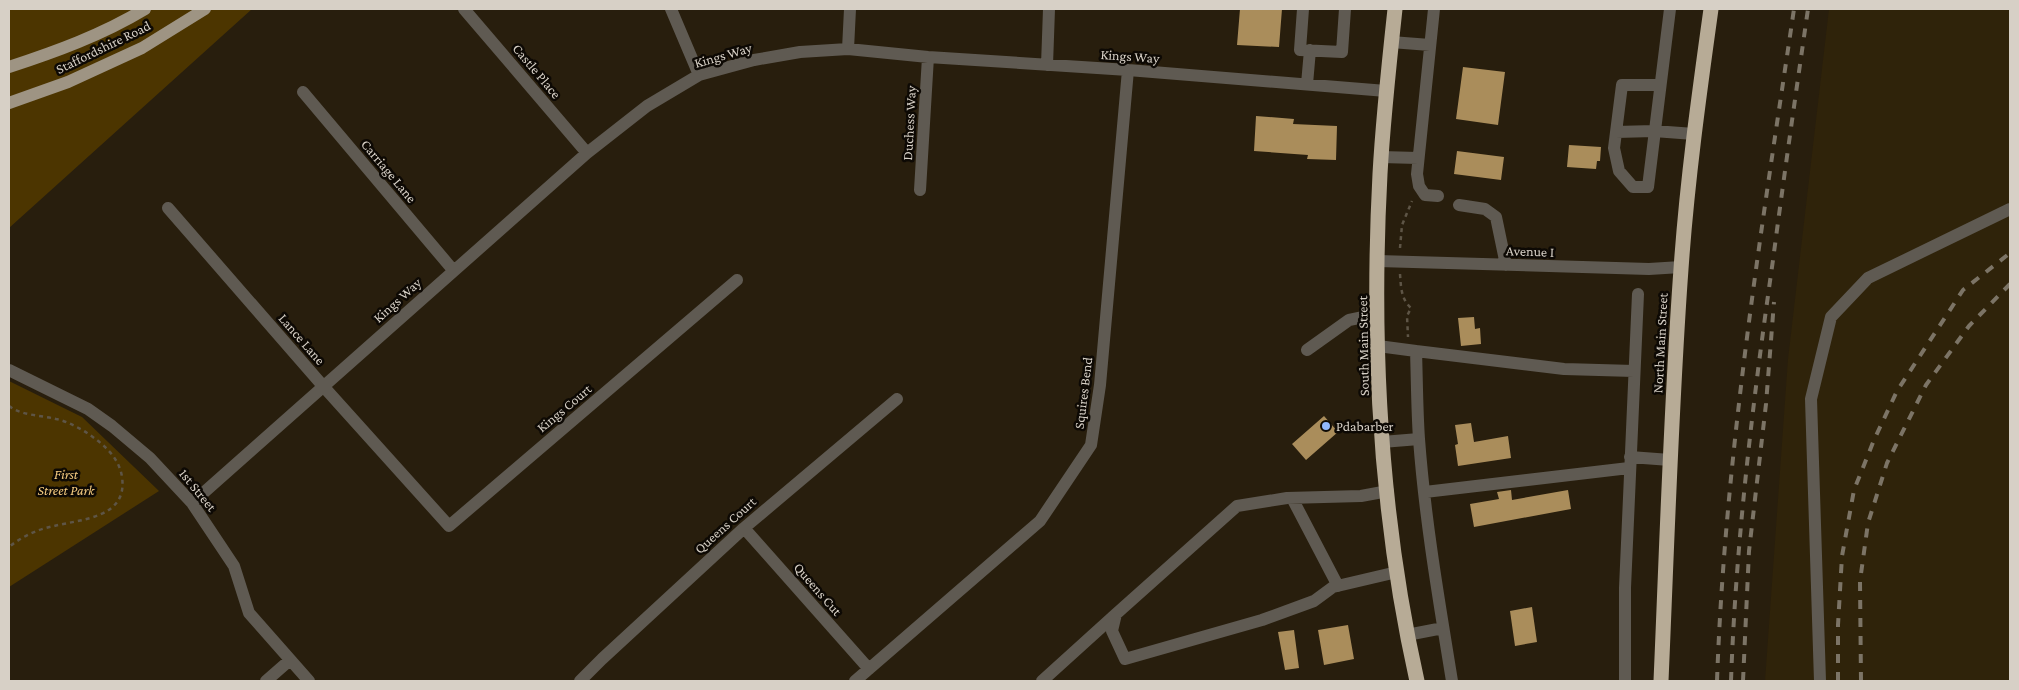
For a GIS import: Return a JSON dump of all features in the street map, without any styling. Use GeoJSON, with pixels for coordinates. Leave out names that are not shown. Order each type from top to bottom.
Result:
{"type":"FeatureCollection","features":[{"type":"Feature","properties":{"kind":"highway","name":"South Main Street"},"geometry":{"type":"LineString","coordinates":[[1395,9],[1381,157],[1378,346],[1382,442],[1397,572],[1407,635],[1417,681]]}},
{"type":"Feature","properties":{"kind":"highway","name":"North Main Street"},"geometry":{"type":"LineString","coordinates":[[1661,681],[1670,460],[1681,267],[1694,134],[1711,9]]}},
{"type":"Feature","properties":{"kind":"main road","name":"Staffordshire Road"},"geometry":{"type":"LineString","coordinates":[[9,68],[57,51],[126,20],[144,9]]}},
{"type":"Feature","properties":{"kind":"main road","name":"Staffordshire Road"},"geometry":{"type":"LineString","coordinates":[[9,103],[68,82],[142,48],[205,9]]}},
{"type":"Feature","properties":{"kind":"street","name":"Castle Place"},"geometry":{"type":"LineString","coordinates":[[464,9],[587,152]]}},
{"type":"Feature","properties":{"kind":"street"},"geometry":{"type":"LineString","coordinates":[[671,9],[699,75]]}},
{"type":"Feature","properties":{"kind":"street"},"geometry":{"type":"LineString","coordinates":[[848,49],[850,9]]}},
{"type":"Feature","properties":{"kind":"street"},"geometry":{"type":"LineString","coordinates":[[1047,65],[1049,9]]}},
{"type":"Feature","properties":{"kind":"street"},"geometry":{"type":"LineString","coordinates":[[1303,9],[1300,50],[1342,52],[1345,9]]}},
{"type":"Feature","properties":{"kind":"street"},"geometry":{"type":"LineString","coordinates":[[1434,9],[1418,158],[1419,186],[1426,195],[1438,196]]}},
{"type":"Feature","properties":{"kind":"street"},"geometry":{"type":"LineString","coordinates":[[1660,85],[1622,85],[1614,148],[1619,171],[1633,187],[1648,187],[1670,9]]}},
{"type":"Feature","properties":{"kind":"street"},"geometry":{"type":"LineString","coordinates":[[1391,42],[1430,45]]}},
{"type":"Feature","properties":{"kind":"street","name":"Kings Way"},"geometry":{"type":"LineString","coordinates":[[192,503],[587,152],[647,106],[699,75],[754,60],[800,52],[848,49],[928,57],[1128,70],[1386,91]]}},
{"type":"Feature","properties":{"kind":"street"},"geometry":{"type":"LineString","coordinates":[[1307,84],[1310,50]]}},
{"type":"Feature","properties":{"kind":"street","name":"Duchess Way"},"geometry":{"type":"LineString","coordinates":[[920,190],[928,57]]}},
{"type":"Feature","properties":{"kind":"street","name":"Squires Bend"},"geometry":{"type":"LineString","coordinates":[[855,681],[1040,521],[1091,445],[1100,385],[1128,70]]}},
{"type":"Feature","properties":{"kind":"street","name":"Carriage Lane"},"geometry":{"type":"LineString","coordinates":[[303,92],[453,270]]}},
{"type":"Feature","properties":{"kind":"street"},"geometry":{"type":"LineString","coordinates":[[1616,132],[1654,131],[1694,134]]}},
{"type":"Feature","properties":{"kind":"street"},"geometry":{"type":"LineString","coordinates":[[1381,157],[1418,158]]}},
{"type":"Feature","properties":{"kind":"street"},"geometry":{"type":"LineString","coordinates":[[1459,205],[1486,209],[1496,217],[1506,265]]}},
{"type":"Feature","properties":{"kind":"street","name":"Lance Lane"},"geometry":{"type":"LineString","coordinates":[[168,208],[414,489]]}},
{"type":"Feature","properties":{"kind":"street"},"geometry":{"type":"LineString","coordinates":[[1820,681],[1811,399],[1831,317],[1868,278],[2010,209]]}},
{"type":"Feature","properties":{"kind":"street","name":"Avenue I"},"geometry":{"type":"LineString","coordinates":[[1378,261],[1649,269],[1681,267]]}},
{"type":"Feature","properties":{"kind":"street","name":"Kings Court"},"geometry":{"type":"LineString","coordinates":[[414,489],[449,526],[737,280]]}},
{"type":"Feature","properties":{"kind":"street"},"geometry":{"type":"LineString","coordinates":[[1625,681],[1624,588],[1638,294]]}},
{"type":"Feature","properties":{"kind":"street"},"geometry":{"type":"LineString","coordinates":[[1307,350],[1349,320],[1378,314]]}},
{"type":"Feature","properties":{"kind":"street"},"geometry":{"type":"LineString","coordinates":[[1378,346],[1564,368],[1634,371]]}},
{"type":"Feature","properties":{"kind":"street"},"geometry":{"type":"LineString","coordinates":[[1416,351],[1419,438],[1424,492],[1452,681]]}},
{"type":"Feature","properties":{"kind":"street","name":"1st Street"},"geometry":{"type":"LineString","coordinates":[[9,370],[88,409],[112,426],[150,458],[192,503],[234,566],[249,614],[309,681]]}},
{"type":"Feature","properties":{"kind":"street","name":"Queens Court"},"geometry":{"type":"LineString","coordinates":[[580,681],[744,528],[897,399]]}},
{"type":"Feature","properties":{"kind":"street"},"geometry":{"type":"LineString","coordinates":[[1382,442],[1419,438]]}},
{"type":"Feature","properties":{"kind":"street"},"geometry":{"type":"LineString","coordinates":[[1424,492],[1629,462],[1670,460]]}},
{"type":"Feature","properties":{"kind":"street"},"geometry":{"type":"LineString","coordinates":[[1042,681],[1237,506],[1292,498],[1361,496],[1388,491]]}},
{"type":"Feature","properties":{"kind":"street"},"geometry":{"type":"LineString","coordinates":[[1292,498],[1338,586]]}},
{"type":"Feature","properties":{"kind":"street","name":"Queens Cut"},"geometry":{"type":"LineString","coordinates":[[744,528],[869,669]]}},
{"type":"Feature","properties":{"kind":"street"},"geometry":{"type":"LineString","coordinates":[[1116,614],[1112,631],[1125,659],[1262,620],[1314,601],[1333,587],[1397,572]]}},
{"type":"Feature","properties":{"kind":"street"},"geometry":{"type":"LineString","coordinates":[[1407,635],[1443,628]]}},
{"type":"Feature","properties":{"kind":"street"},"geometry":{"type":"LineString","coordinates":[[266,681],[290,660]]}},
{"type":"Feature","properties":{"kind":"path"},"geometry":{"type":"LineString","coordinates":[[9,406],[20,412],[68,422],[94,438],[117,460],[123,482],[121,496],[117,503],[108,511],[86,520],[53,526],[32,533],[9,546]]}},
{"type":"Feature","properties":{"kind":"shaded area"},"geometry":{"type":"Polygon","coordinates":[[[1829,9],[2010,9],[2010,681],[1765,681],[1788,359],[1829,9]]]}},
{"type":"Feature","properties":{"kind":"green space"},"geometry":{"type":"Polygon","coordinates":[[[9,9],[252,9],[9,228],[9,9]]]}},
{"type":"Feature","properties":{"kind":"green space","name":"First Street Park"},"geometry":{"type":"Polygon","coordinates":[[[9,381],[82,417],[159,491],[9,587],[9,381]]]}},
{"type":"Feature","properties":{"kind":"building"},"geometry":{"type":"Polygon","coordinates":[[[1240,9],[1282,9],[1279,47],[1237,45],[1240,9]]]}},
{"type":"Feature","properties":{"kind":"building"},"geometry":{"type":"Polygon","coordinates":[[[1463,67],[1505,72],[1498,125],[1456,119],[1463,67]]]}},
{"type":"Feature","properties":{"kind":"building"},"geometry":{"type":"Polygon","coordinates":[[[1256,116],[1294,119],[1293,124],[1337,126],[1336,160],[1307,159],[1308,155],[1254,151],[1256,116]]]}},
{"type":"Feature","properties":{"kind":"building"},"geometry":{"type":"Polygon","coordinates":[[[1569,145],[1601,147],[1600,161],[1597,161],[1596,169],[1567,167],[1569,145]]]}},
{"type":"Feature","properties":{"kind":"building"},"geometry":{"type":"Polygon","coordinates":[[[1457,151],[1504,157],[1501,180],[1454,174],[1457,151]]]}},
{"type":"Feature","properties":{"kind":"building"},"geometry":{"type":"Polygon","coordinates":[[[1474,317],[1475,329],[1480,328],[1481,344],[1461,346],[1458,318],[1474,317]]]}},
{"type":"Feature","properties":{"kind":"building"},"geometry":{"type":"Polygon","coordinates":[[[1324,416],[1338,432],[1306,460],[1292,444],[1324,416]]]}},
{"type":"Feature","properties":{"kind":"building"},"geometry":{"type":"Polygon","coordinates":[[[1471,423],[1474,442],[1508,436],[1511,458],[1458,466],[1455,445],[1458,444],[1455,425],[1471,423]]]}},
{"type":"Feature","properties":{"kind":"building"},"geometry":{"type":"Polygon","coordinates":[[[1511,490],[1512,500],[1568,490],[1571,509],[1474,527],[1470,504],[1499,499],[1497,492],[1511,490]]]}},
{"type":"Feature","properties":{"kind":"building"},"geometry":{"type":"Polygon","coordinates":[[[1532,607],[1537,642],[1515,646],[1510,611],[1532,607]]]}},
{"type":"Feature","properties":{"kind":"building"},"geometry":{"type":"Polygon","coordinates":[[[1348,625],[1354,659],[1324,665],[1318,630],[1348,625]]]}},
{"type":"Feature","properties":{"kind":"building"},"geometry":{"type":"Polygon","coordinates":[[[1294,630],[1299,668],[1285,670],[1278,632],[1294,630]]]}},
{"type":"Feature","properties":{"kind":"railway"},"geometry":{"type":"LineString","coordinates":[[1717,681],[1721,597],[1736,428],[1757,260],[1794,9]]}},
{"type":"Feature","properties":{"kind":"railway"},"geometry":{"type":"LineString","coordinates":[[1731,681],[1741,523],[1752,418],[1808,9]]}},
{"type":"Feature","properties":{"kind":"railway"},"geometry":{"type":"LineString","coordinates":[[1838,681],[1838,625],[1842,556],[1854,490],[1874,440],[1897,391],[1963,290],[2010,253]]}},
{"type":"Feature","properties":{"kind":"railway"},"geometry":{"type":"LineString","coordinates":[[1861,681],[1860,581],[1868,523],[1887,463],[1926,385],[1969,326],[2010,284]]}},
{"type":"Feature","properties":{"kind":"railway"},"geometry":{"type":"LineString","coordinates":[[1743,681],[1749,551],[1766,404],[1774,302]]}},
{"type":"Feature","properties":{"kind":"place","name":"Pdabarber"},"geometry":{"type":"Point","coordinates":[1326,426]}}]}
